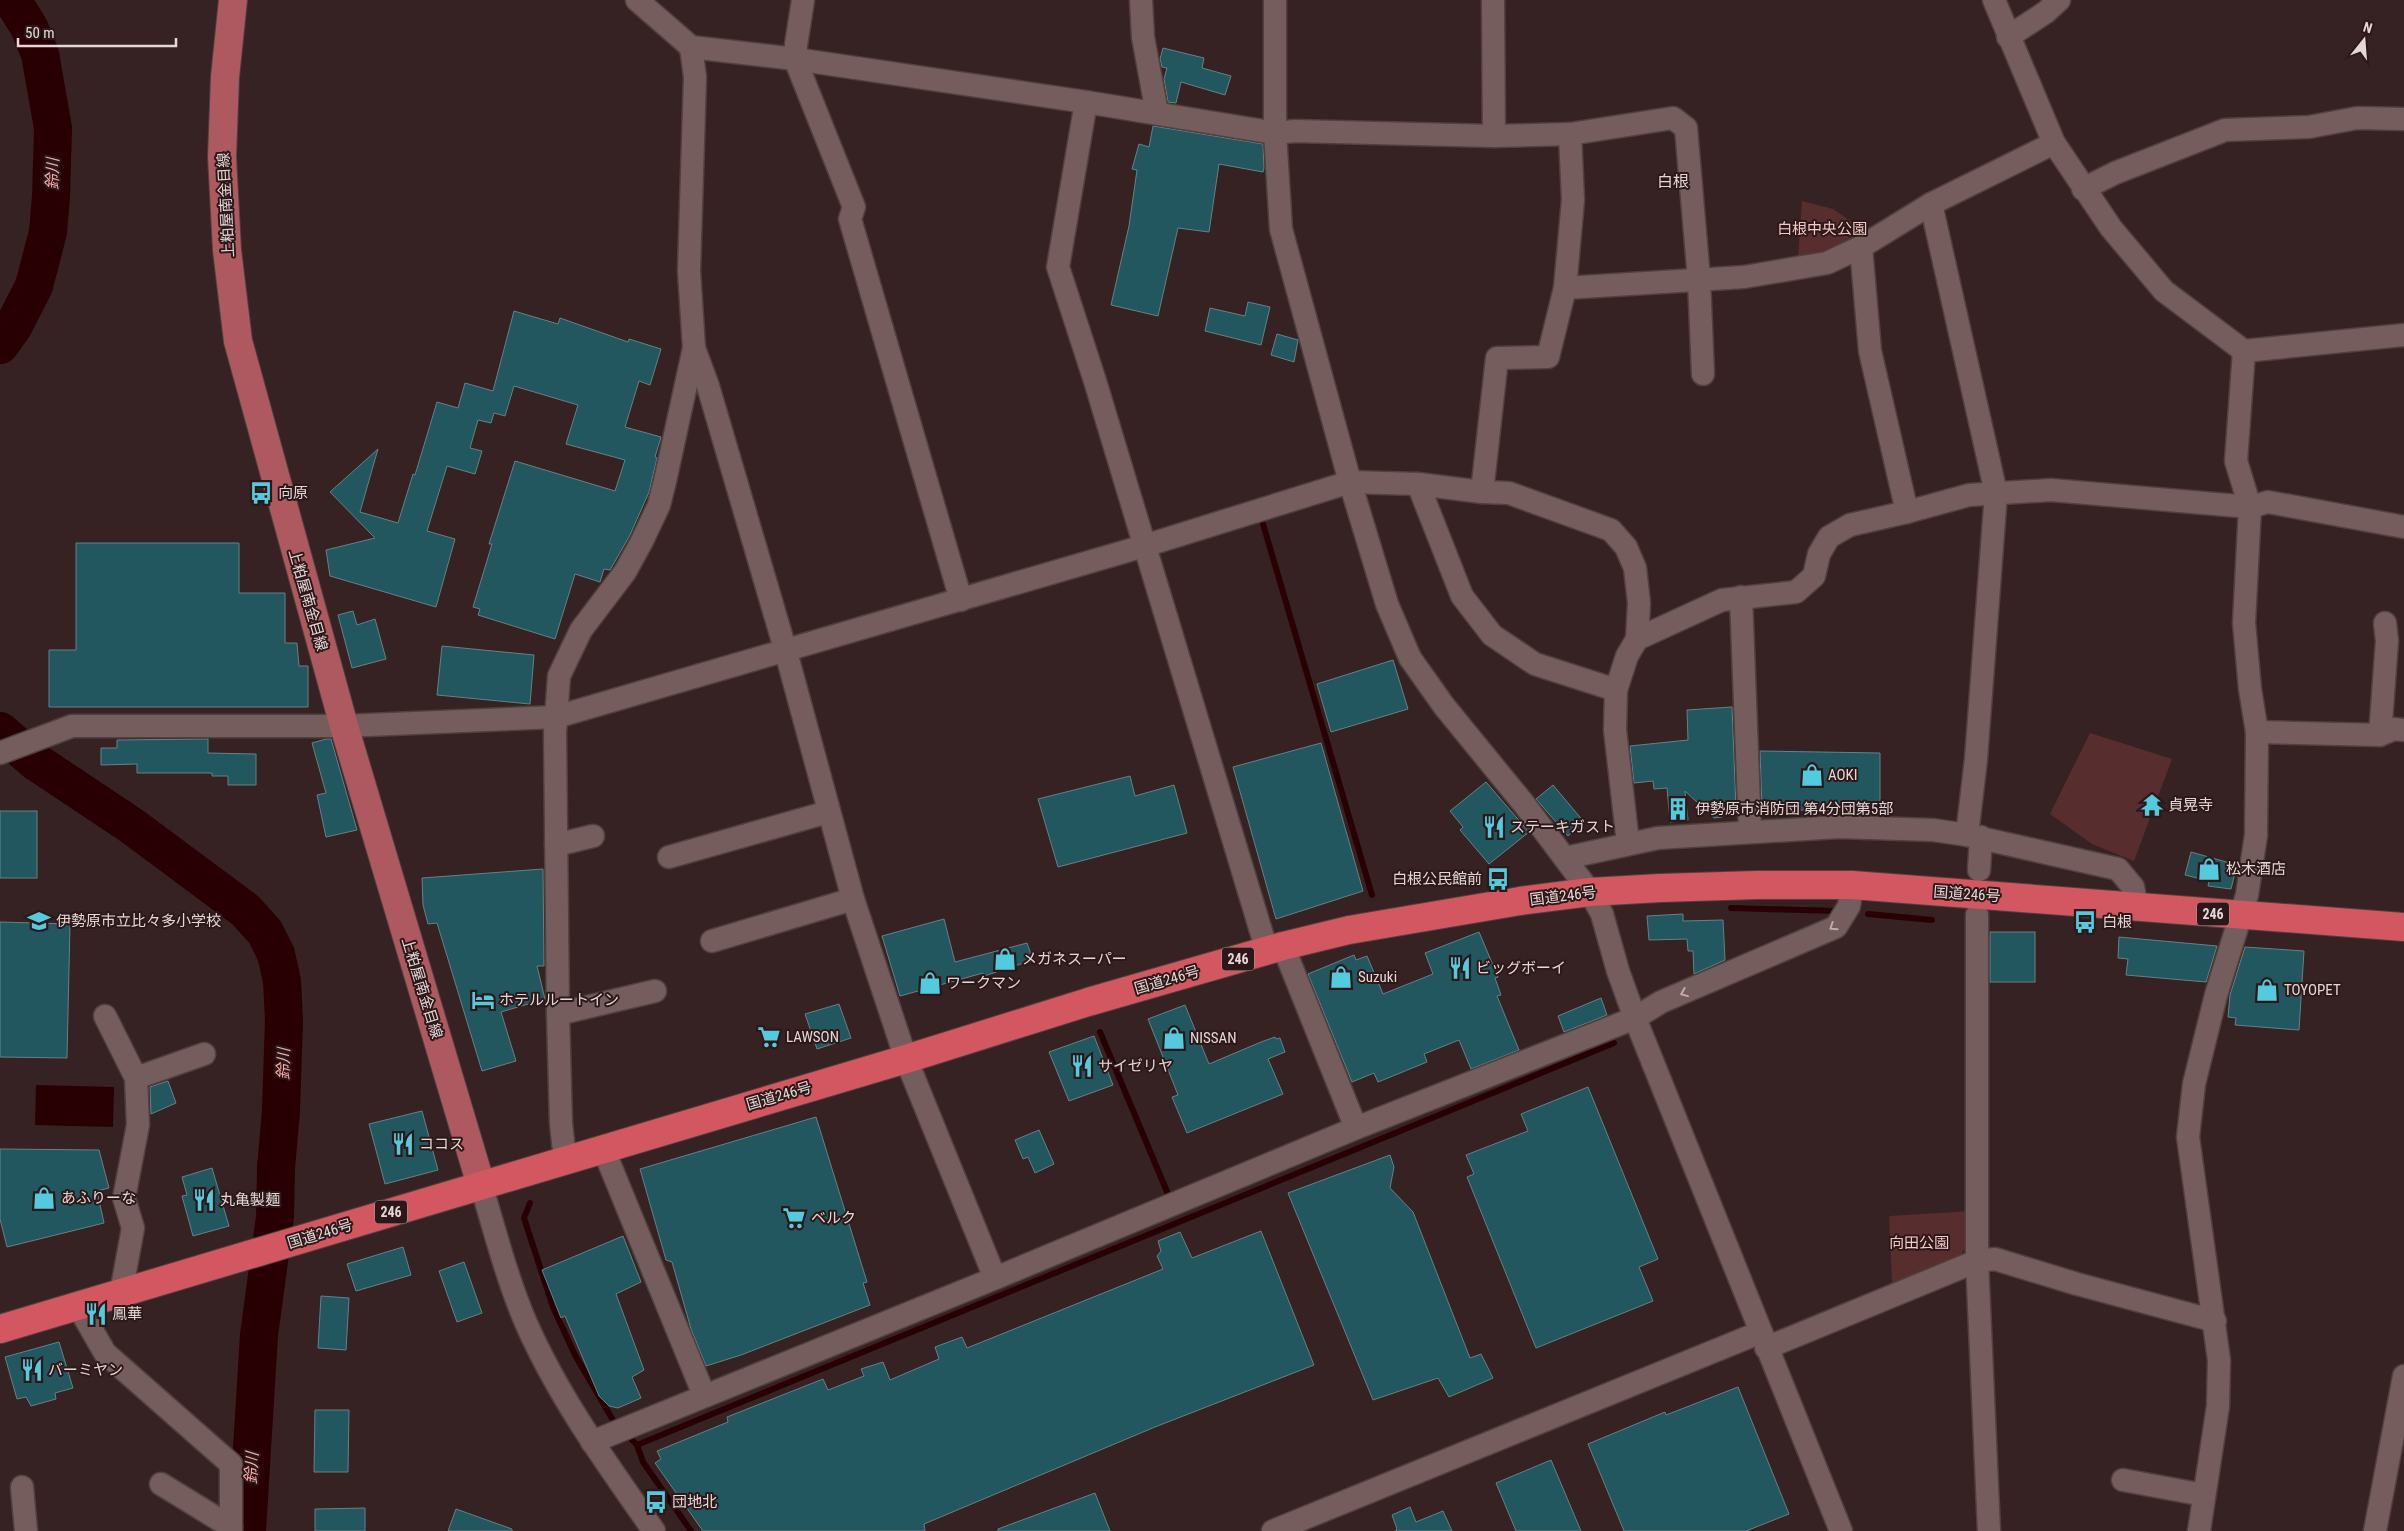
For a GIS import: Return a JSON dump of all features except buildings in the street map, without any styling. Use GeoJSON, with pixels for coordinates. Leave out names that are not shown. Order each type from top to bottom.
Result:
{"type":"FeatureCollection","features":[{"type":"Feature","properties":{"kind":"highway","name":"国道246号"},"geometry":{"type":"LineString","coordinates":[[0,1329],[906,1059],[1088,1002],[1275,949],[1349,930],[1520,901],[1590,892],[1756,885],[1852,885],[2404,927]]}},
{"type":"Feature","properties":{"kind":"main road","name":"上粕屋南金目線"},"geometry":{"type":"LineString","coordinates":[[233,0],[225,77],[222,156],[227,250],[238,341],[344,726],[481,1185]]}},
{"type":"Feature","properties":{"kind":"street"},"geometry":{"type":"LineString","coordinates":[[637,0],[691,47],[1086,102],[1275,133],[1494,136],[1570,134],[1674,118],[1686,128],[1699,279],[1703,374]]}},
{"type":"Feature","properties":{"kind":"street"},"geometry":{"type":"LineString","coordinates":[[803,0],[795,60],[854,208],[850,218],[962,600]]}},
{"type":"Feature","properties":{"kind":"street"},"geometry":{"type":"LineString","coordinates":[[1140,0],[1142,38],[1157,113]]}},
{"type":"Feature","properties":{"kind":"street"},"geometry":{"type":"LineString","coordinates":[[1275,0],[1275,133],[1281,229],[1350,482],[1387,604],[1410,658],[1444,706],[1565,858],[1590,892],[1602,914],[1618,971],[1635,1018],[1841,1531]]}},
{"type":"Feature","properties":{"kind":"street"},"geometry":{"type":"LineString","coordinates":[[1493,0],[1494,136]]}},
{"type":"Feature","properties":{"kind":"street"},"geometry":{"type":"LineString","coordinates":[[1994,0],[2054,142],[2111,228],[2164,291],[2244,351],[2404,335]]}},
{"type":"Feature","properties":{"kind":"street"},"geometry":{"type":"LineString","coordinates":[[2008,36],[2046,12],[2059,0]]}},
{"type":"Feature","properties":{"kind":"street"},"geometry":{"type":"LineString","coordinates":[[565,1160],[561,1123],[558,1014],[556,717],[559,676],[577,638],[593,611],[625,572],[659,505],[694,348],[690,271],[695,77],[691,47]]}},
{"type":"Feature","properties":{"kind":"street"},"geometry":{"type":"LineString","coordinates":[[1086,102],[1058,267],[1144,546],[1275,949],[1356,1128]]}},
{"type":"Feature","properties":{"kind":"street"},"geometry":{"type":"LineString","coordinates":[[2083,188],[2115,173],[2225,130],[2309,127],[2357,118],[2404,119]]}},
{"type":"Feature","properties":{"kind":"street"},"geometry":{"type":"LineString","coordinates":[[1482,492],[1497,358],[1548,358],[1565,288],[1573,200],[1570,134]]}},
{"type":"Feature","properties":{"kind":"street"},"geometry":{"type":"LineString","coordinates":[[1565,288],[1744,277],[1827,264],[1861,247],[1931,204],[2054,142]]}},
{"type":"Feature","properties":{"kind":"street"},"geometry":{"type":"LineString","coordinates":[[1931,204],[1996,493],[1976,759],[1974,836],[1979,870]]}},
{"type":"Feature","properties":{"kind":"street"},"geometry":{"type":"LineString","coordinates":[[1861,247],[1870,351],[1907,512]]}},
{"type":"Feature","properties":{"kind":"street"},"geometry":{"type":"LineString","coordinates":[[694,348],[708,386],[786,652],[853,899],[906,1059],[995,1278]]}},
{"type":"Feature","properties":{"kind":"street"},"geometry":{"type":"LineString","coordinates":[[2199,1531],[2218,1406],[2219,1360],[2188,1137],[2194,1084],[2216,996],[2247,895],[2256,835],[2258,732],[2250,689],[2244,623],[2250,508],[2236,461],[2244,351]]}},
{"type":"Feature","properties":{"kind":"street"},"geometry":{"type":"LineString","coordinates":[[0,752],[72,726],[344,726],[556,717],[962,600],[1350,482],[1418,484],[1482,492],[1509,493],[1611,530],[1626,547],[1635,568],[1639,603],[1637,639],[1627,656],[1616,690],[1615,730],[1628,843]]}},
{"type":"Feature","properties":{"kind":"street"},"geometry":{"type":"LineString","coordinates":[[1418,484],[1462,596],[1492,635],[1535,664],[1616,690]]}},
{"type":"Feature","properties":{"kind":"street"},"geometry":{"type":"LineString","coordinates":[[1637,639],[1722,600],[1796,592],[1814,576],[1819,554],[1829,536],[1850,525],[1969,495],[2051,490],[2250,508],[2268,502],[2404,527]]}},
{"type":"Feature","properties":{"kind":"street"},"geometry":{"type":"LineString","coordinates":[[1741,597],[1750,831]]}},
{"type":"Feature","properties":{"kind":"street"},"geometry":{"type":"LineString","coordinates":[[2380,734],[2387,641],[2384,623]]}},
{"type":"Feature","properties":{"kind":"street"},"geometry":{"type":"LineString","coordinates":[[2258,732],[2380,734],[2394,729],[2404,730]]}},
{"type":"Feature","properties":{"kind":"street"},"geometry":{"type":"LineString","coordinates":[[669,857],[828,812]]}},
{"type":"Feature","properties":{"kind":"street"},"geometry":{"type":"LineString","coordinates":[[1565,858],[1658,838],[1839,827],[1933,830],[1974,836],[2118,869],[2132,887],[2137,908]]}},
{"type":"Feature","properties":{"kind":"street"},"geometry":{"type":"LineString","coordinates":[[556,845],[593,836]]}},
{"type":"Feature","properties":{"kind":"street"},"geometry":{"type":"LineString","coordinates":[[592,1442],[995,1278],[1356,1128],[1635,1018],[1661,1002],[1836,927],[1849,906],[1852,885]]}},
{"type":"Feature","properties":{"kind":"street"},"geometry":{"type":"LineString","coordinates":[[712,941],[853,899]]}},
{"type":"Feature","properties":{"kind":"street"},"geometry":{"type":"LineString","coordinates":[[1977,915],[1977,1261],[1989,1531]]}},
{"type":"Feature","properties":{"kind":"street"},"geometry":{"type":"LineString","coordinates":[[558,1014],[655,991]]}},
{"type":"Feature","properties":{"kind":"street"},"geometry":{"type":"LineString","coordinates":[[105,1016],[136,1078],[138,1125],[124,1198],[133,1228],[121,1293]]}},
{"type":"Feature","properties":{"kind":"street"},"geometry":{"type":"LineString","coordinates":[[136,1078],[204,1054]]}},
{"type":"Feature","properties":{"kind":"street"},"geometry":{"type":"LineString","coordinates":[[603,1148],[704,1395]]}},
{"type":"Feature","properties":{"kind":"street"},"geometry":{"type":"LineString","coordinates":[[481,1185],[526,1322],[556,1383],[592,1442],[654,1531]]}},
{"type":"Feature","properties":{"kind":"street"},"geometry":{"type":"LineString","coordinates":[[1273,1531],[1763,1340],[1977,1261],[1995,1259],[2077,1284],[2215,1321]]}},
{"type":"Feature","properties":{"kind":"street"},"geometry":{"type":"LineString","coordinates":[[78,1306],[105,1353],[231,1464],[231,1529]]}},
{"type":"Feature","properties":{"kind":"street"},"geometry":{"type":"LineString","coordinates":[[2375,1531],[2402,1401],[2404,1376]]}},
{"type":"Feature","properties":{"kind":"street"},"geometry":{"type":"LineString","coordinates":[[2123,1480],[2204,1495]]}},
{"type":"Feature","properties":{"kind":"street"},"geometry":{"type":"LineString","coordinates":[[161,1484],[231,1529]]}},
{"type":"Feature","properties":{"kind":"street"},"geometry":{"type":"LineString","coordinates":[[22,1487],[26,1531]]}},
{"type":"Feature","properties":{"kind":"green space","name":"白根中央公園"},"geometry":{"type":"Polygon","coordinates":[[[1802,201],[1833,209],[1862,229],[1871,232],[1823,253],[1798,258],[1802,201]]]}},
{"type":"Feature","properties":{"kind":"green space"},"geometry":{"type":"Polygon","coordinates":[[[2090,733],[2172,759],[2134,861],[2092,844],[2050,814],[2090,733]]]}},
{"type":"Feature","properties":{"kind":"green space","name":"向田公園"},"geometry":{"type":"Polygon","coordinates":[[[1971,1211],[1969,1241],[1959,1258],[1892,1283],[1889,1216],[1971,1211]]]}},
{"type":"Feature","properties":{"kind":"shaded area"},"geometry":{"type":"Polygon","coordinates":[[[36,1085],[114,1087],[113,1127],[35,1125],[36,1085]]]}},
{"type":"Feature","properties":{"kind":"waterway","name":"鈴川"},"geometry":{"type":"LineString","coordinates":[[0,345],[13,327],[34,286],[48,232],[51,196],[53,128],[40,54],[29,27],[12,0]]}},
{"type":"Feature","properties":{"kind":"waterway"},"geometry":{"type":"LineString","coordinates":[[1263,524],[1372,895]]}},
{"type":"Feature","properties":{"kind":"waterway","name":"鈴川"},"geometry":{"type":"LineString","coordinates":[[0,731],[36,762],[132,826],[245,910],[265,932],[276,954],[282,981],[284,1020],[281,1111],[276,1168],[275,1217],[259,1335],[247,1531]]}},
{"type":"Feature","properties":{"kind":"waterway"},"geometry":{"type":"LineString","coordinates":[[1731,908],[1837,911]]}},
{"type":"Feature","properties":{"kind":"waterway"},"geometry":{"type":"LineString","coordinates":[[1868,914],[1932,920]]}},
{"type":"Feature","properties":{"kind":"waterway"},"geometry":{"type":"LineString","coordinates":[[1100,1032],[1168,1194]]}},
{"type":"Feature","properties":{"kind":"waterway"},"geometry":{"type":"LineString","coordinates":[[637,1445],[1614,1043]]}},
{"type":"Feature","properties":{"kind":"waterway"},"geometry":{"type":"LineString","coordinates":[[530,1203],[524,1218],[553,1307],[575,1355],[614,1422]]}},
{"type":"Feature","properties":{"kind":"waterway"},"geometry":{"type":"LineString","coordinates":[[632,1440],[637,1445],[643,1462],[691,1531]]}},
{"type":"Feature","properties":{"kind":"place","name":"向原"},"geometry":{"type":"Point","coordinates":[261,493]}},
{"type":"Feature","properties":{"kind":"place","name":"AOKI"},"geometry":{"type":"Point","coordinates":[1812,775]}},
{"type":"Feature","properties":{"kind":"place","name":"貞晃寺"},"geometry":{"type":"Point","coordinates":[2152,805]}},
{"type":"Feature","properties":{"kind":"place","name":"伊勢原市消防団 第4分団第5部"},"geometry":{"type":"Point","coordinates":[1678,809]}},
{"type":"Feature","properties":{"kind":"place","name":"ステーキガスト"},"geometry":{"type":"Point","coordinates":[1494,827]}},
{"type":"Feature","properties":{"kind":"place","name":"松木酒店"},"geometry":{"type":"Point","coordinates":[2209,869]}},
{"type":"Feature","properties":{"kind":"place","name":"白根公民館前"},"geometry":{"type":"Point","coordinates":[1498,879]}},
{"type":"Feature","properties":{"kind":"place","name":"伊勢原市立比々多小学校"},"geometry":{"type":"Point","coordinates":[39,921]}},
{"type":"Feature","properties":{"kind":"place","name":"白根"},"geometry":{"type":"Point","coordinates":[2085,922]}},
{"type":"Feature","properties":{"kind":"place","name":"メガネスーパー"},"geometry":{"type":"Point","coordinates":[1005,959]}},
{"type":"Feature","properties":{"kind":"place","name":"ビッグボーイ"},"geometry":{"type":"Point","coordinates":[1460,968]}},
{"type":"Feature","properties":{"kind":"place","name":"Suzuki"},"geometry":{"type":"Point","coordinates":[1341,977]}},
{"type":"Feature","properties":{"kind":"place","name":"ワークマン"},"geometry":{"type":"Point","coordinates":[930,983]}},
{"type":"Feature","properties":{"kind":"place","name":"TOYOPET"},"geometry":{"type":"Point","coordinates":[2267,990]}},
{"type":"Feature","properties":{"kind":"place","name":"ホテルルートイン"},"geometry":{"type":"Point","coordinates":[483,1000]}},
{"type":"Feature","properties":{"kind":"place","name":"LAWSON"},"geometry":{"type":"Point","coordinates":[769,1037]}},
{"type":"Feature","properties":{"kind":"place","name":"NISSAN"},"geometry":{"type":"Point","coordinates":[1174,1038]}},
{"type":"Feature","properties":{"kind":"place","name":"サイゼリヤ"},"geometry":{"type":"Point","coordinates":[1082,1066]}},
{"type":"Feature","properties":{"kind":"place","name":"ココス"},"geometry":{"type":"Point","coordinates":[403,1144]}},
{"type":"Feature","properties":{"kind":"place","name":"あふりーな"},"geometry":{"type":"Point","coordinates":[44,1198]}},
{"type":"Feature","properties":{"kind":"place","name":"丸亀製麺"},"geometry":{"type":"Point","coordinates":[204,1200]}},
{"type":"Feature","properties":{"kind":"place","name":"ベルク"},"geometry":{"type":"Point","coordinates":[794,1218]}},
{"type":"Feature","properties":{"kind":"place","name":"鳳華"},"geometry":{"type":"Point","coordinates":[96,1314]}},
{"type":"Feature","properties":{"kind":"place","name":"バーミヤン"},"geometry":{"type":"Point","coordinates":[32,1370]}},
{"type":"Feature","properties":{"kind":"place","name":"団地北"},"geometry":{"type":"Point","coordinates":[656,1502]}},
{"type":"Feature","properties":{"kind":"district","name":"白根"},"geometry":{"type":"Point","coordinates":[1673,181]}}]}
